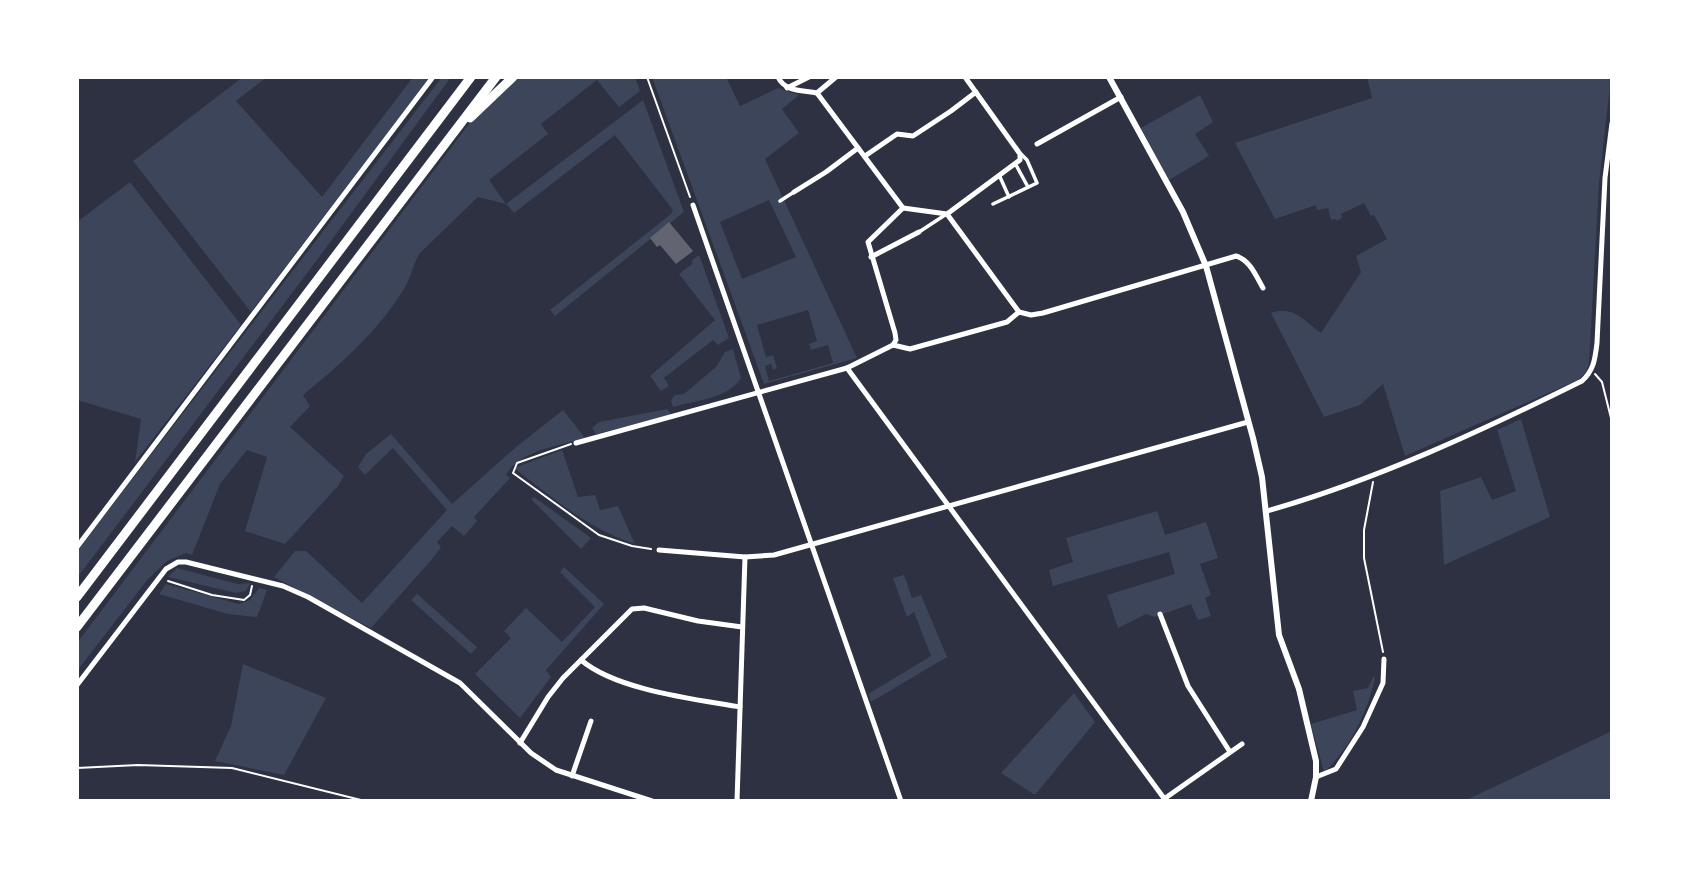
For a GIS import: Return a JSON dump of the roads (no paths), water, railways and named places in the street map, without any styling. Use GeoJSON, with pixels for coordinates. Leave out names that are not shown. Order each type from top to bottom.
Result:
{"type":"FeatureCollection","features":[{"type":"Feature","properties":{"kind":"highway"},"geometry":{"type":"LineString","coordinates":[[435,125],[463,77]]}},
{"type":"Feature","properties":{"kind":"highway"},"geometry":{"type":"LineString","coordinates":[[77,597],[471,77]]}},
{"type":"Feature","properties":{"kind":"highway"},"geometry":{"type":"LineString","coordinates":[[77,627],[496,77]]}},
{"type":"Feature","properties":{"kind":"highway"},"geometry":{"type":"LineString","coordinates":[[451,136],[513,77]]}},
{"type":"Feature","properties":{"kind":"street"},"geometry":{"type":"LineString","coordinates":[[77,547],[433,77]]}},
{"type":"Feature","properties":{"kind":"street"},"geometry":{"type":"LineString","coordinates":[[778,77],[788,88],[817,93],[903,208],[947,214],[1019,312],[1031,315],[1043,313],[1236,256],[1244,258],[1263,288]]}},
{"type":"Feature","properties":{"kind":"street"},"geometry":{"type":"LineString","coordinates":[[788,88],[809,77]]}},
{"type":"Feature","properties":{"kind":"street"},"geometry":{"type":"LineString","coordinates":[[817,93],[836,77]]}},
{"type":"Feature","properties":{"kind":"street"},"geometry":{"type":"LineString","coordinates":[[965,77],[1027,160],[1037,183],[993,204]]}},
{"type":"Feature","properties":{"kind":"street"},"geometry":{"type":"LineString","coordinates":[[1109,77],[1183,212],[1206,266],[1262,477],[1279,635],[1308,718],[1316,761],[1316,778],[1311,801]]}},
{"type":"Feature","properties":{"kind":"street"},"geometry":{"type":"LineString","coordinates":[[865,156],[897,134],[913,136],[976,92]]}},
{"type":"Feature","properties":{"kind":"street"},"geometry":{"type":"LineString","coordinates":[[1037,144],[1121,97]]}},
{"type":"Feature","properties":{"kind":"street"},"geometry":{"type":"LineString","coordinates":[[1267,511],[1371,475],[1491,426],[1582,381],[1592,371],[1597,343],[1605,178],[1612,123]]}},
{"type":"Feature","properties":{"kind":"street"},"geometry":{"type":"LineString","coordinates":[[780,201],[858,148]]}},
{"type":"Feature","properties":{"kind":"street"},"geometry":{"type":"LineString","coordinates":[[871,257],[947,214],[1016,164],[1020,160],[1020,154]]}},
{"type":"Feature","properties":{"kind":"street"},"geometry":{"type":"LineString","coordinates":[[1016,164],[1028,187]]}},
{"type":"Feature","properties":{"kind":"street"},"geometry":{"type":"LineString","coordinates":[[1000,177],[1009,197]]}},
{"type":"Feature","properties":{"kind":"street"},"geometry":{"type":"LineString","coordinates":[[693,205],[901,801]]}},
{"type":"Feature","properties":{"kind":"street"},"geometry":{"type":"LineString","coordinates":[[576,443],[846,368],[892,345],[896,340],[895,333],[868,246],[871,237],[903,208]]}},
{"type":"Feature","properties":{"kind":"street"},"geometry":{"type":"LineString","coordinates":[[892,345],[910,349],[1007,322],[1019,312]]}},
{"type":"Feature","properties":{"kind":"street"},"geometry":{"type":"LineString","coordinates":[[846,368],[1165,800],[1242,744]]}},
{"type":"Feature","properties":{"kind":"street"},"geometry":{"type":"LineString","coordinates":[[659,550],[745,557],[774,555],[1248,422]]}},
{"type":"Feature","properties":{"kind":"street"},"geometry":{"type":"LineString","coordinates":[[737,801],[745,557]]}},
{"type":"Feature","properties":{"kind":"street"},"geometry":{"type":"LineString","coordinates":[[77,685],[172,565],[186,562],[284,586],[308,597],[460,683],[520,743],[542,761],[572,776],[652,801]]}},
{"type":"Feature","properties":{"kind":"street"},"geometry":{"type":"LineString","coordinates":[[520,743],[548,697],[632,609],[643,608],[698,621],[742,627]]}},
{"type":"Feature","properties":{"kind":"street"},"geometry":{"type":"LineString","coordinates":[[1160,614],[1188,686],[1230,752]]}},
{"type":"Feature","properties":{"kind":"street"},"geometry":{"type":"LineString","coordinates":[[1316,778],[1336,769],[1363,727],[1383,683],[1384,659]]}},
{"type":"Feature","properties":{"kind":"street"},"geometry":{"type":"LineString","coordinates":[[581,660],[600,674],[621,681],[740,707]]}},
{"type":"Feature","properties":{"kind":"street"},"geometry":{"type":"LineString","coordinates":[[572,776],[591,721]]}}]}
